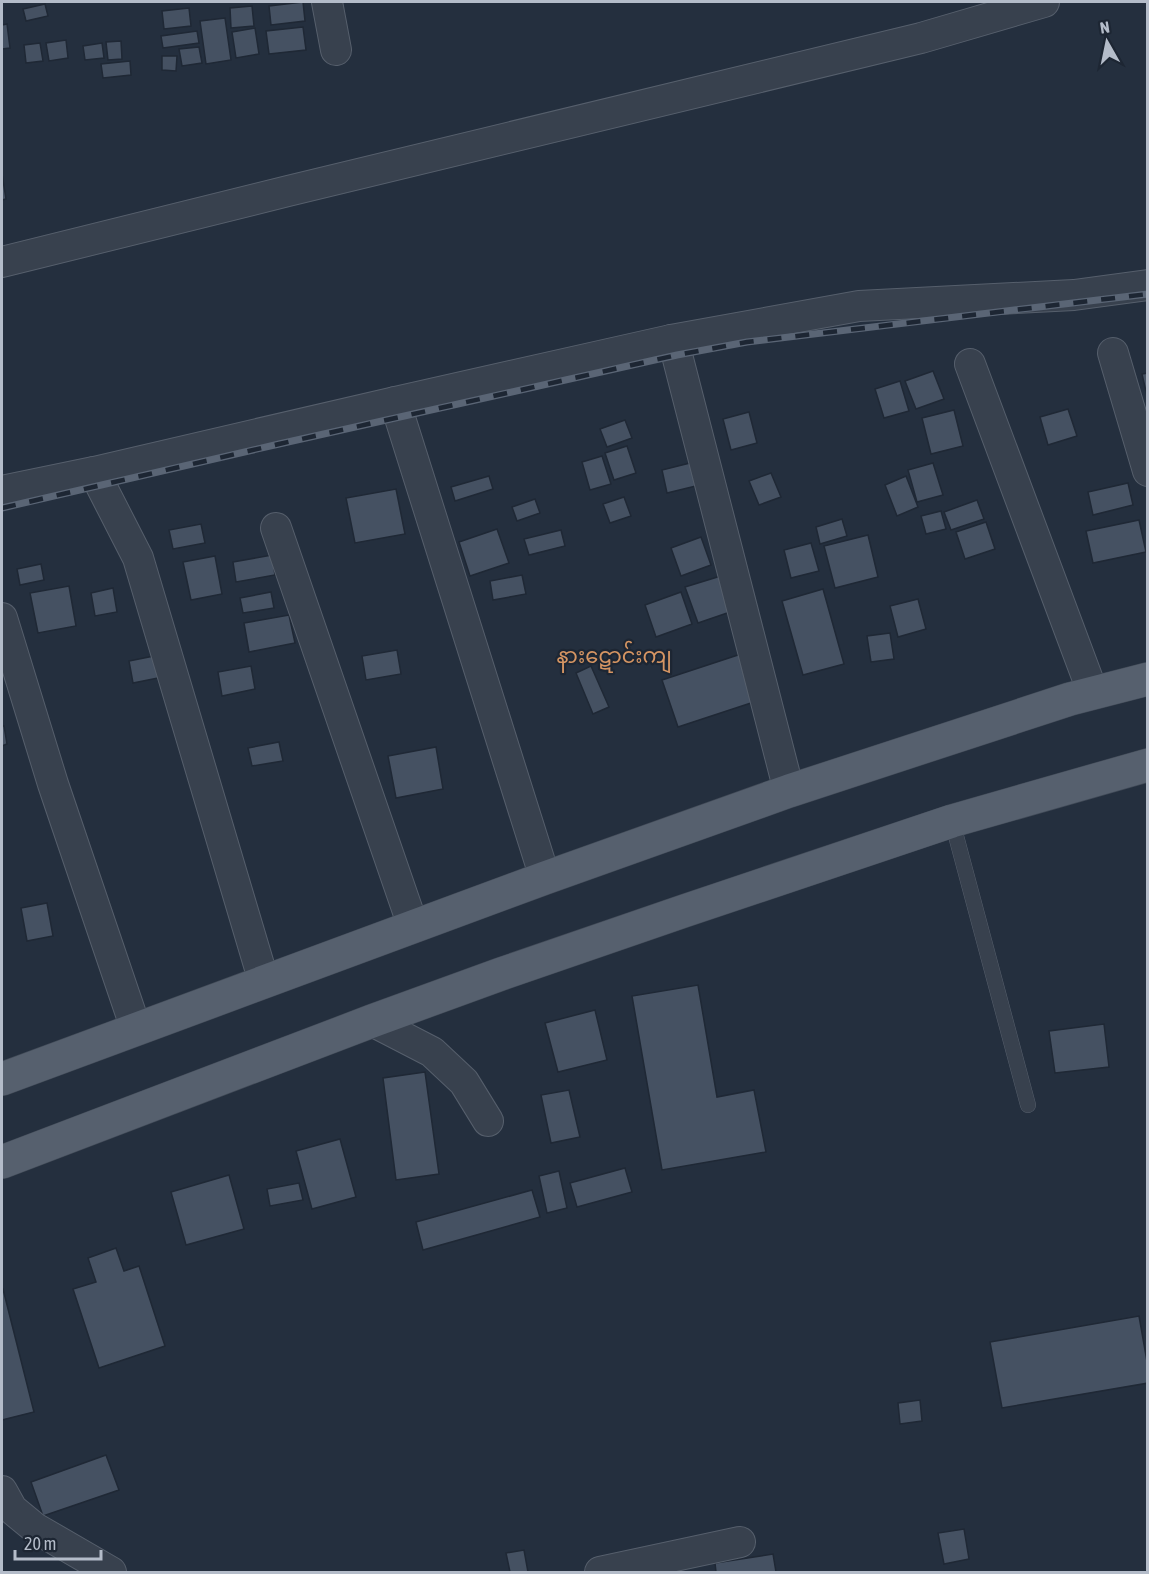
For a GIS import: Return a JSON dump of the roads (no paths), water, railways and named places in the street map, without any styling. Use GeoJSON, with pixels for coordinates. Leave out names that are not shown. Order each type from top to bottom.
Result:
{"type":"FeatureCollection","features":[{"type":"Feature","properties":{"kind":"main road"},"geometry":{"type":"LineString","coordinates":[[2,1079],[413,926],[789,791],[1070,699],[1148,679]]}},
{"type":"Feature","properties":{"kind":"main road"},"geometry":{"type":"LineString","coordinates":[[2,1162],[501,974],[952,821],[1148,765]]}},
{"type":"Feature","properties":{"kind":"street"},"geometry":{"type":"LineString","coordinates":[[327,2],[336,50]]}},
{"type":"Feature","properties":{"kind":"street"},"geometry":{"type":"LineString","coordinates":[[2,262],[921,39],[1044,2]]}},
{"type":"Feature","properties":{"kind":"street"},"geometry":{"type":"LineString","coordinates":[[2,491],[671,340],[859,306],[1074,295],[1148,285]]}},
{"type":"Feature","properties":{"kind":"street"},"geometry":{"type":"LineString","coordinates":[[671,340],[677,355],[789,791]]}},
{"type":"Feature","properties":{"kind":"street"},"geometry":{"type":"LineString","coordinates":[[1113,353],[1148,471]]}},
{"type":"Feature","properties":{"kind":"street"},"geometry":{"type":"LineString","coordinates":[[970,364],[1093,693]]}},
{"type":"Feature","properties":{"kind":"street"},"geometry":{"type":"LineString","coordinates":[[395,402],[545,878]]}},
{"type":"Feature","properties":{"kind":"street"},"geometry":{"type":"LineString","coordinates":[[94,472],[138,558],[264,982]]}},
{"type":"Feature","properties":{"kind":"street"},"geometry":{"type":"LineString","coordinates":[[276,528],[413,926]]}},
{"type":"Feature","properties":{"kind":"street"},"geometry":{"type":"LineString","coordinates":[[2,618],[53,784],[136,1029]]}},
{"type":"Feature","properties":{"kind":"street"},"geometry":{"type":"LineString","coordinates":[[372,1021],[432,1052],[464,1082],[488,1120]]}},
{"type":"Feature","properties":{"kind":"street"},"geometry":{"type":"LineString","coordinates":[[2,1491],[12,1509],[35,1528],[111,1572]]}},
{"type":"Feature","properties":{"kind":"street"},"geometry":{"type":"LineString","coordinates":[[600,1572],[677,1564],[740,1542]]}},
{"type":"Feature","properties":{"kind":"lane"},"geometry":{"type":"LineString","coordinates":[[952,821],[1028,1105]]}},
{"type":"Feature","properties":{"kind":"railway"},"geometry":{"type":"LineString","coordinates":[[2,508],[677,355],[747,342],[1148,294]]}},
{"type":"Feature","properties":{"kind":"district","name":"နားဋောင်းကျ"},"geometry":{"type":"Point","coordinates":[614,655]}}]}
